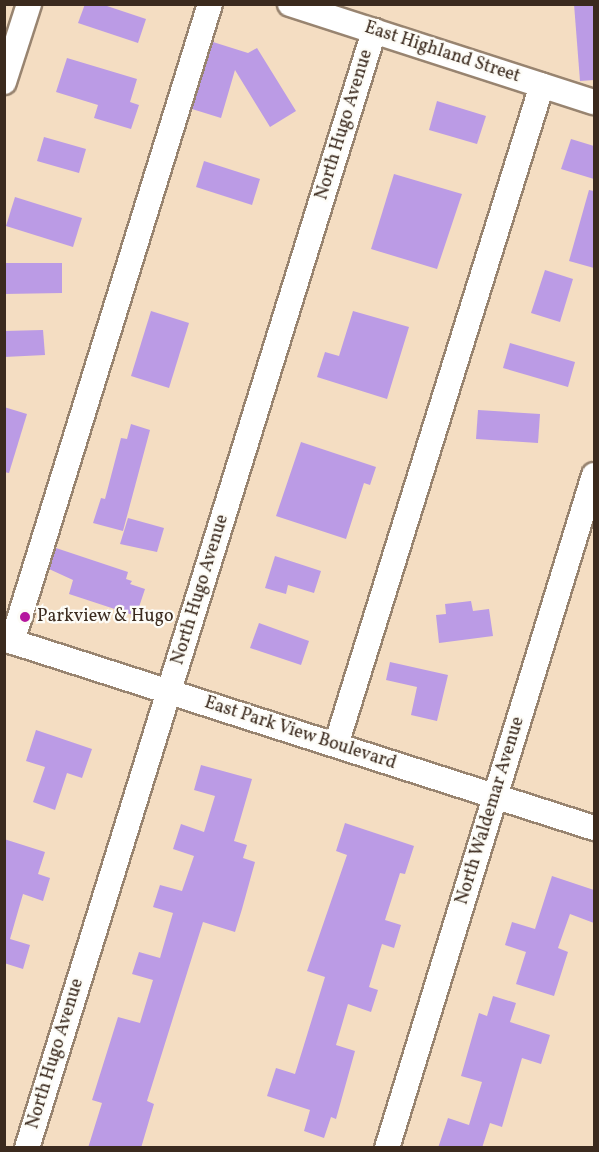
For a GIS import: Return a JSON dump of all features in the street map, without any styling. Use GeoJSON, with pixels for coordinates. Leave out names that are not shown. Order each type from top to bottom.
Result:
{"type":"FeatureCollection","features":[{"type":"Feature","properties":{"kind":"street"},"geometry":{"type":"LineString","coordinates":[[4,82],[29,4]]}},
{"type":"Feature","properties":{"kind":"street"},"geometry":{"type":"LineString","coordinates":[[8,641],[210,4]]}},
{"type":"Feature","properties":{"kind":"street","name":"East Highland Street"},"geometry":{"type":"LineString","coordinates":[[290,4],[594,102]]}},
{"type":"Feature","properties":{"kind":"street","name":"North Hugo Avenue"},"geometry":{"type":"LineString","coordinates":[[27,1148],[374,31]]}},
{"type":"Feature","properties":{"kind":"street"},"geometry":{"type":"LineString","coordinates":[[336,745],[542,85]]}},
{"type":"Feature","properties":{"kind":"street","name":"North Waldemar Avenue"},"geometry":{"type":"LineString","coordinates":[[387,1148],[594,475]]}},
{"type":"Feature","properties":{"kind":"street","name":"East Park View Boulevard"},"geometry":{"type":"LineString","coordinates":[[8,641],[594,828]]}},
{"type":"Feature","properties":{"kind":"building"},"geometry":{"type":"Polygon","coordinates":[[[85,4],[101,4],[146,19],[138,43],[78,23],[85,4]]]}},
{"type":"Feature","properties":{"kind":"building"},"geometry":{"type":"Polygon","coordinates":[[[574,4],[594,4],[594,80],[580,81],[574,4]]]}},
{"type":"Feature","properties":{"kind":"building"},"geometry":{"type":"Polygon","coordinates":[[[213,42],[248,53],[257,48],[296,111],[270,127],[235,70],[221,118],[192,109],[213,42]]]}},
{"type":"Feature","properties":{"kind":"building"},"geometry":{"type":"Polygon","coordinates":[[[67,58],[137,79],[130,102],[139,105],[131,129],[94,118],[98,105],[56,92],[67,58]]]}},
{"type":"Feature","properties":{"kind":"building"},"geometry":{"type":"Polygon","coordinates":[[[437,101],[486,116],[477,144],[429,130],[437,101]]]}},
{"type":"Feature","properties":{"kind":"building"},"geometry":{"type":"Polygon","coordinates":[[[44,137],[86,149],[79,173],[37,161],[44,137]]]}},
{"type":"Feature","properties":{"kind":"building"},"geometry":{"type":"Polygon","coordinates":[[[571,139],[594,146],[594,179],[561,169],[571,139]]]}},
{"type":"Feature","properties":{"kind":"building"},"geometry":{"type":"Polygon","coordinates":[[[204,161],[260,179],[252,205],[196,187],[204,161]]]}},
{"type":"Feature","properties":{"kind":"building"},"geometry":{"type":"Polygon","coordinates":[[[394,174],[462,194],[437,269],[371,249],[394,174]]]}},
{"type":"Feature","properties":{"kind":"building"},"geometry":{"type":"Polygon","coordinates":[[[589,190],[594,191],[594,268],[569,261],[589,190]]]}},
{"type":"Feature","properties":{"kind":"building"},"geometry":{"type":"Polygon","coordinates":[[[15,197],[82,218],[73,247],[6,226],[15,197]]]}},
{"type":"Feature","properties":{"kind":"building"},"geometry":{"type":"Polygon","coordinates":[[[4,263],[62,263],[62,293],[4,294],[4,263]]]}},
{"type":"Feature","properties":{"kind":"building"},"geometry":{"type":"Polygon","coordinates":[[[545,270],[573,279],[560,322],[531,313],[545,270]]]}},
{"type":"Feature","properties":{"kind":"building"},"geometry":{"type":"Polygon","coordinates":[[[151,311],[189,323],[169,388],[131,376],[151,311]]]}},
{"type":"Feature","properties":{"kind":"building"},"geometry":{"type":"Polygon","coordinates":[[[353,311],[409,327],[387,399],[317,377],[325,352],[339,356],[353,311]]]}},
{"type":"Feature","properties":{"kind":"building"},"geometry":{"type":"Polygon","coordinates":[[[43,330],[45,355],[4,357],[4,331],[43,330]]]}},
{"type":"Feature","properties":{"kind":"building"},"geometry":{"type":"Polygon","coordinates":[[[510,343],[575,362],[568,387],[503,368],[510,343]]]}},
{"type":"Feature","properties":{"kind":"building"},"geometry":{"type":"Polygon","coordinates":[[[4,407],[27,414],[9,473],[4,472],[4,407]]]}},
{"type":"Feature","properties":{"kind":"building"},"geometry":{"type":"Polygon","coordinates":[[[478,410],[540,414],[538,443],[476,439],[478,410]]]}},
{"type":"Feature","properties":{"kind":"building"},"geometry":{"type":"Polygon","coordinates":[[[131,424],[150,430],[123,531],[93,523],[101,498],[105,499],[121,438],[127,439],[131,424]]]}},
{"type":"Feature","properties":{"kind":"building"},"geometry":{"type":"Polygon","coordinates":[[[301,442],[376,467],[370,485],[364,483],[346,539],[276,516],[301,442]]]}},
{"type":"Feature","properties":{"kind":"building"},"geometry":{"type":"Polygon","coordinates":[[[128,518],[164,528],[157,552],[120,544],[128,518]]]}},
{"type":"Feature","properties":{"kind":"building"},"geometry":{"type":"Polygon","coordinates":[[[56,548],[128,572],[126,579],[132,581],[130,584],[145,589],[136,616],[69,594],[73,580],[49,569],[56,548]]]}},
{"type":"Feature","properties":{"kind":"building"},"geometry":{"type":"Polygon","coordinates":[[[275,556],[321,571],[314,593],[288,585],[286,594],[265,588],[275,556]]]}},
{"type":"Feature","properties":{"kind":"building"},"geometry":{"type":"Polygon","coordinates":[[[471,601],[473,611],[489,609],[493,636],[439,643],[436,615],[446,614],[445,604],[471,601]]]}},
{"type":"Feature","properties":{"kind":"building"},"geometry":{"type":"Polygon","coordinates":[[[259,623],[309,641],[301,665],[250,648],[259,623]]]}},
{"type":"Feature","properties":{"kind":"building"},"geometry":{"type":"Polygon","coordinates":[[[390,662],[448,675],[437,721],[411,715],[417,687],[386,680],[390,662]]]}},
{"type":"Feature","properties":{"kind":"building"},"geometry":{"type":"Polygon","coordinates":[[[36,730],[92,749],[82,778],[67,773],[55,810],[33,802],[45,767],[26,761],[36,730]]]}},
{"type":"Feature","properties":{"kind":"building"},"geometry":{"type":"Polygon","coordinates":[[[201,765],[252,779],[234,841],[247,845],[243,858],[255,862],[242,909],[235,932],[203,922],[147,1101],[154,1104],[141,1148],[88,1148],[102,1103],[92,1100],[118,1017],[140,1023],[153,980],[132,974],[139,952],[160,958],[173,913],[153,907],[160,885],[182,891],[194,856],[173,849],[181,824],[204,832],[215,796],[194,790],[201,765]]]}},
{"type":"Feature","properties":{"kind":"building"},"geometry":{"type":"Polygon","coordinates":[[[345,823],[414,846],[405,874],[400,873],[385,920],[401,925],[394,948],[382,944],[369,987],[378,990],[371,1012],[348,1004],[336,1045],[355,1051],[336,1119],[331,1117],[324,1138],[304,1131],[310,1110],[267,1096],[276,1068],[295,1074],[325,977],[307,971],[347,855],[336,851],[345,823]]]}},
{"type":"Feature","properties":{"kind":"building"},"geometry":{"type":"Polygon","coordinates":[[[4,839],[45,852],[38,874],[50,878],[43,901],[23,894],[10,939],[30,945],[23,969],[4,963],[4,839]]]}},
{"type":"Feature","properties":{"kind":"building"},"geometry":{"type":"Polygon","coordinates":[[[552,876],[594,890],[594,923],[570,914],[558,948],[568,952],[554,996],[516,984],[526,952],[505,945],[512,922],[535,929],[552,876]]]}},
{"type":"Feature","properties":{"kind":"building"},"geometry":{"type":"Polygon","coordinates":[[[493,996],[516,1003],[510,1022],[550,1035],[541,1064],[522,1058],[502,1127],[490,1123],[482,1148],[438,1148],[448,1118],[469,1125],[482,1082],[461,1076],[479,1013],[487,1016],[493,996]]]}},
{"type":"Feature","properties":{"kind":"place","name":"Parkview & Hugo"},"geometry":{"type":"Point","coordinates":[25,617]}}]}
